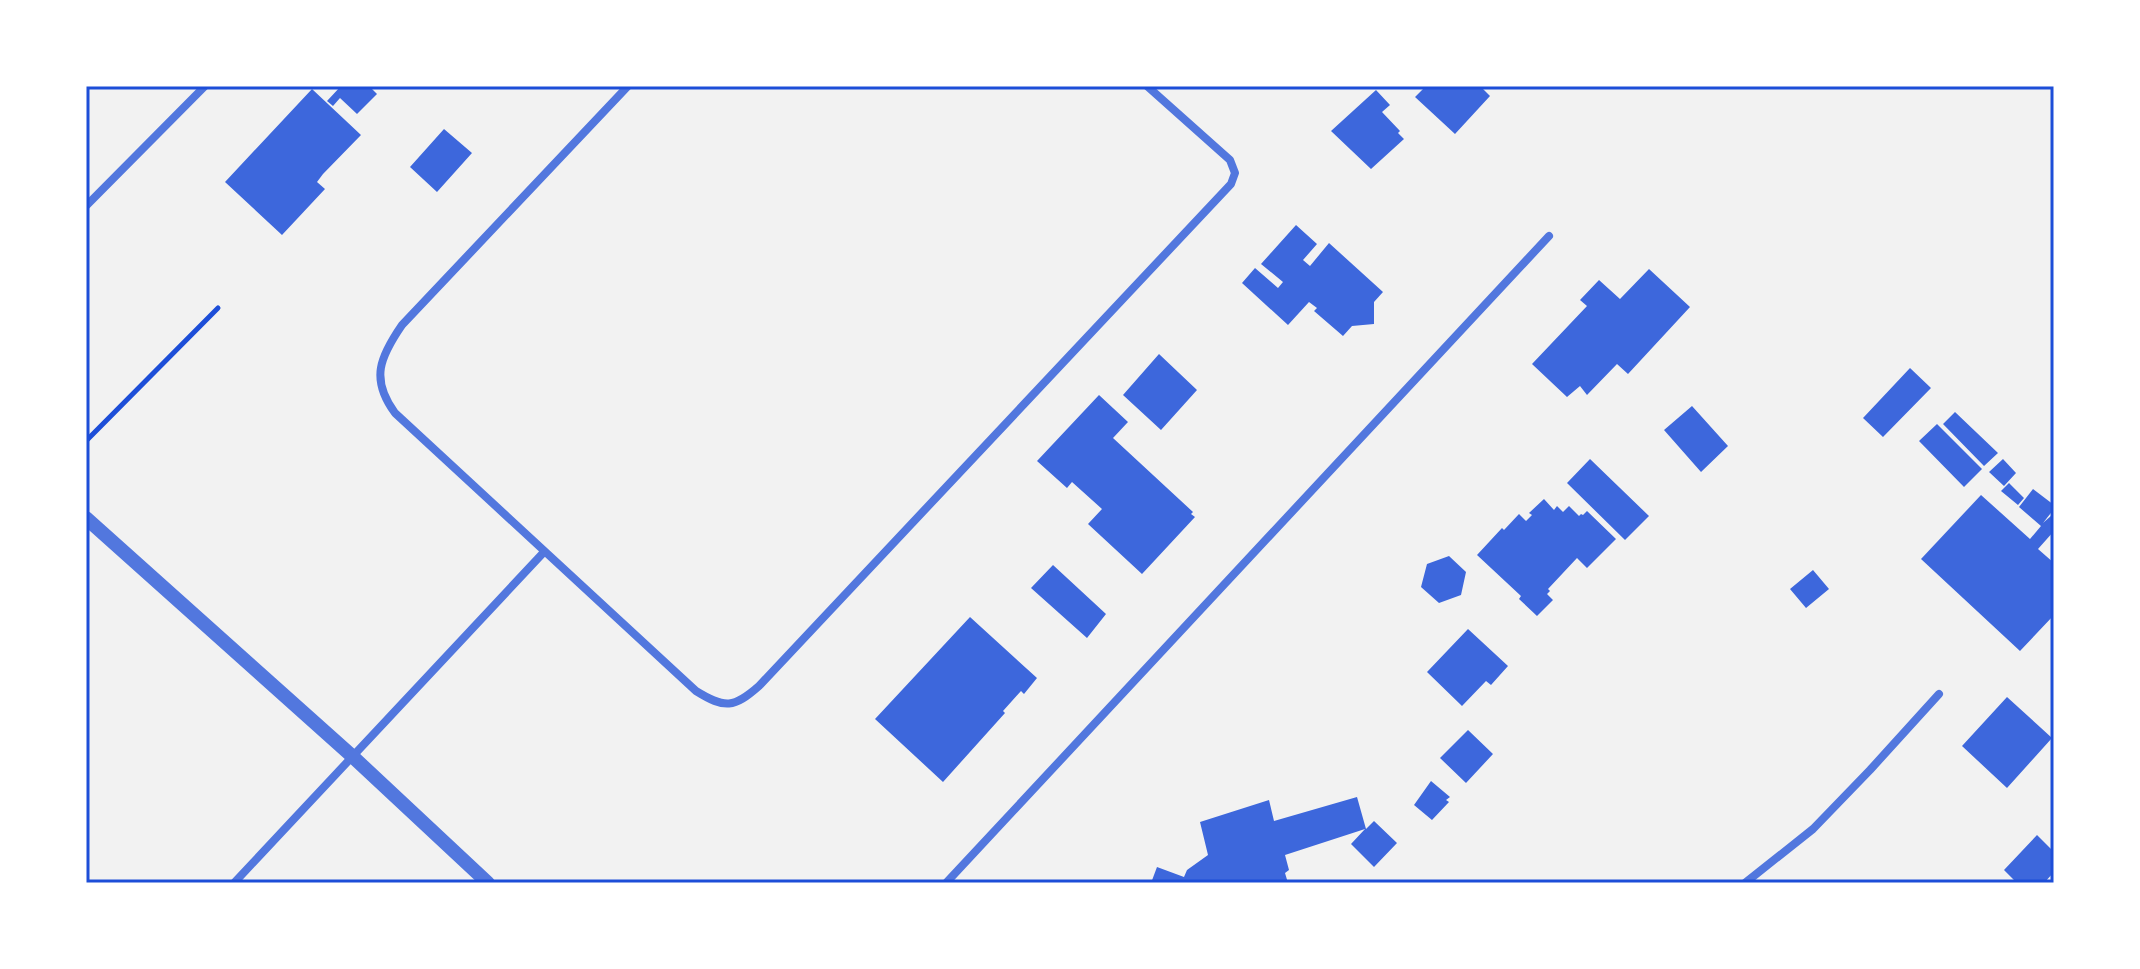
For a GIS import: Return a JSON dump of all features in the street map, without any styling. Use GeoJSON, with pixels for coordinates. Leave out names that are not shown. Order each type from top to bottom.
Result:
{"type":"FeatureCollection","features":[{"type":"Feature","properties":{"kind":"street"},"geometry":{"type":"LineString","coordinates":[[86,206],[205,86]]}},
{"type":"Feature","properties":{"kind":"street"},"geometry":{"type":"LineString","coordinates":[[628,86],[402,325],[386,348],[381,365],[381,383],[385,400],[395,413],[544,552],[696,691],[714,702],[730,704],[744,699],[759,686],[1231,184],[1235,173],[1230,160],[1147,86]]}},
{"type":"Feature","properties":{"kind":"street"},"geometry":{"type":"LineString","coordinates":[[946,883],[1549,236]]}},
{"type":"Feature","properties":{"kind":"street"},"geometry":{"type":"LineString","coordinates":[[86,518],[352,756],[488,883]]}},
{"type":"Feature","properties":{"kind":"street"},"geometry":{"type":"LineString","coordinates":[[234,883],[544,552]]}},
{"type":"Feature","properties":{"kind":"street"},"geometry":{"type":"LineString","coordinates":[[1745,883],[1813,829],[1939,694]]}},
{"type":"Feature","properties":{"kind":"path"},"geometry":{"type":"LineString","coordinates":[[86,441],[218,308]]}},
{"type":"Feature","properties":{"kind":"building"},"geometry":{"type":"Polygon","coordinates":[[[341,86],[369,86],[377,94],[357,114],[340,98],[333,106],[327,101],[341,86]]]}},
{"type":"Feature","properties":{"kind":"building"},"geometry":{"type":"Polygon","coordinates":[[[1426,86],[1484,86],[1482,88],[1490,96],[1455,134],[1415,97],[1426,86]]]}},
{"type":"Feature","properties":{"kind":"building"},"geometry":{"type":"Polygon","coordinates":[[[312,89],[361,135],[323,174],[317,182],[325,189],[282,235],[225,182],[312,89]]]}},
{"type":"Feature","properties":{"kind":"building"},"geometry":{"type":"Polygon","coordinates":[[[1376,90],[1390,105],[1382,112],[1404,139],[1371,169],[1331,131],[1376,90]]]}},
{"type":"Feature","properties":{"kind":"building"},"geometry":{"type":"Polygon","coordinates":[[[444,129],[472,153],[437,192],[410,167],[444,129]]]}},
{"type":"Feature","properties":{"kind":"building"},"geometry":{"type":"Polygon","coordinates":[[[1296,225],[1317,244],[1303,260],[1310,266],[1329,243],[1383,292],[1374,302],[1374,324],[1352,326],[1343,336],[1314,311],[1317,308],[1309,302],[1288,325],[1242,283],[1255,268],[1278,288],[1283,282],[1261,264],[1296,225]]]}},
{"type":"Feature","properties":{"kind":"building"},"geometry":{"type":"Polygon","coordinates":[[[1649,269],[1690,307],[1628,374],[1617,364],[1587,395],[1580,386],[1567,397],[1532,364],[1587,306],[1580,300],[1599,280],[1620,299],[1649,269]]]}},
{"type":"Feature","properties":{"kind":"building"},"geometry":{"type":"Polygon","coordinates":[[[1159,354],[1197,390],[1161,430],[1123,395],[1159,354]]]}},
{"type":"Feature","properties":{"kind":"building"},"geometry":{"type":"Polygon","coordinates":[[[1910,368],[1931,388],[1883,437],[1863,418],[1910,368]]]}},
{"type":"Feature","properties":{"kind":"building"},"geometry":{"type":"Polygon","coordinates":[[[1099,395],[1128,422],[1113,438],[1195,517],[1142,574],[1088,524],[1102,509],[1072,482],[1067,488],[1037,461],[1099,395]]]}},
{"type":"Feature","properties":{"kind":"building"},"geometry":{"type":"Polygon","coordinates":[[[1692,406],[1728,446],[1701,472],[1664,430],[1692,406]]]}},
{"type":"Feature","properties":{"kind":"building"},"geometry":{"type":"Polygon","coordinates":[[[1955,412],[1998,453],[1984,466],[1943,424],[1955,412]]]}},
{"type":"Feature","properties":{"kind":"building"},"geometry":{"type":"Polygon","coordinates":[[[1937,424],[1982,469],[1964,487],[1919,441],[1937,424]]]}},
{"type":"Feature","properties":{"kind":"building"},"geometry":{"type":"Polygon","coordinates":[[[1590,459],[1649,516],[1625,540],[1567,483],[1590,459]]]}},
{"type":"Feature","properties":{"kind":"building"},"geometry":{"type":"Polygon","coordinates":[[[2003,459],[2016,473],[2004,486],[1989,472],[2003,459]]]}},
{"type":"Feature","properties":{"kind":"building"},"geometry":{"type":"Polygon","coordinates":[[[2009,483],[2024,498],[2018,505],[2001,491],[2009,483]]]}},
{"type":"Feature","properties":{"kind":"building"},"geometry":{"type":"Polygon","coordinates":[[[2033,489],[2054,505],[2043,523],[2052,515],[2054,531],[2038,549],[2054,563],[2054,615],[2020,651],[1921,559],[1981,495],[2030,539],[2041,526],[2019,507],[2033,489]]]}},
{"type":"Feature","properties":{"kind":"building"},"geometry":{"type":"Polygon","coordinates":[[[1544,499],[1554,510],[1557,506],[1563,512],[1569,506],[1579,516],[1587,511],[1616,539],[1587,568],[1577,558],[1548,589],[1547,594],[1553,600],[1537,616],[1519,599],[1521,596],[1477,555],[1519,514],[1526,521],[1532,515],[1529,513],[1544,499]]]}},
{"type":"Feature","properties":{"kind":"building"},"geometry":{"type":"Polygon","coordinates":[[[1449,556],[1466,572],[1461,595],[1439,603],[1421,587],[1427,564],[1449,556]]]}},
{"type":"Feature","properties":{"kind":"building"},"geometry":{"type":"Polygon","coordinates":[[[1053,565],[1106,614],[1087,638],[1031,588],[1053,565]]]}},
{"type":"Feature","properties":{"kind":"building"},"geometry":{"type":"Polygon","coordinates":[[[1813,570],[1829,589],[1806,608],[1790,589],[1813,570]]]}},
{"type":"Feature","properties":{"kind":"building"},"geometry":{"type":"Polygon","coordinates":[[[970,617],[1037,678],[1024,694],[1021,691],[943,782],[875,719],[970,617]]]}},
{"type":"Feature","properties":{"kind":"building"},"geometry":{"type":"Polygon","coordinates":[[[1468,629],[1508,666],[1491,685],[1486,681],[1462,706],[1427,672],[1468,629]]]}},
{"type":"Feature","properties":{"kind":"building"},"geometry":{"type":"Polygon","coordinates":[[[2007,697],[2052,738],[2007,788],[1962,746],[2007,697]]]}},
{"type":"Feature","properties":{"kind":"building"},"geometry":{"type":"Polygon","coordinates":[[[1468,730],[1493,754],[1466,783],[1440,758],[1468,730]]]}},
{"type":"Feature","properties":{"kind":"building"},"geometry":{"type":"Polygon","coordinates":[[[1431,781],[1450,797],[1432,820],[1414,805],[1431,781]]]}},
{"type":"Feature","properties":{"kind":"building"},"geometry":{"type":"Polygon","coordinates":[[[1357,797],[1366,829],[1374,821],[1397,843],[1374,867],[1351,844],[1365,829],[1285,855],[1288,883],[1151,883],[1157,867],[1184,877],[1187,870],[1208,855],[1200,822],[1269,800],[1274,821],[1357,797]]]}},
{"type":"Feature","properties":{"kind":"building"},"geometry":{"type":"Polygon","coordinates":[[[2037,835],[2054,852],[2054,872],[2044,883],[2017,883],[2004,870],[2037,835]]]}}]}
